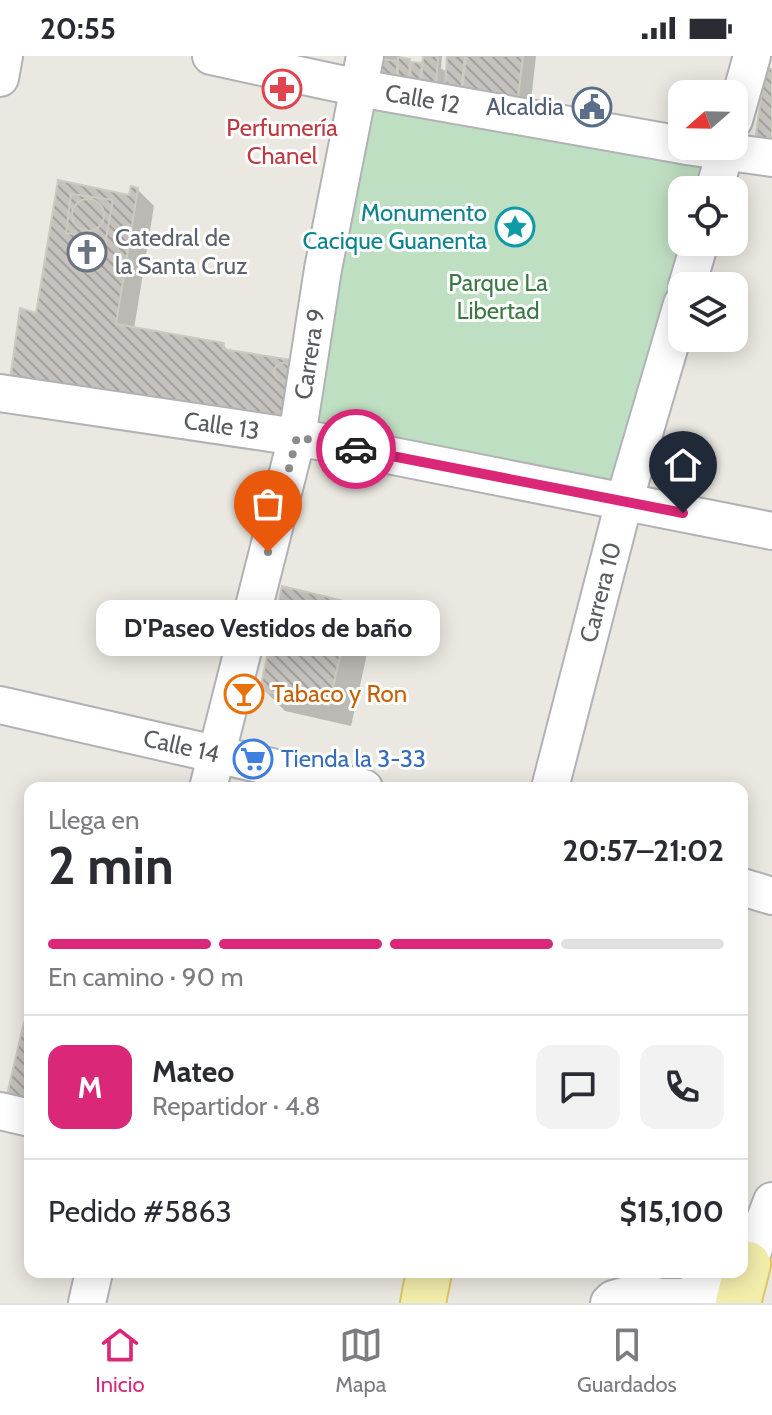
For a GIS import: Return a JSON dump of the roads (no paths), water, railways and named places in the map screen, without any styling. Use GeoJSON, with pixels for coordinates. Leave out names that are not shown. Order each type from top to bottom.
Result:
{"type":"FeatureCollection","features":[{"type":"Feature","properties":{"kind":"main road"},"geometry":{"type":"LineString","coordinates":[[423,1303],[428,1278]]}},
{"type":"Feature","properties":{"kind":"street"},"geometry":{"type":"LineString","coordinates":[[0,78],[4,56]]}},
{"type":"Feature","properties":{"kind":"street","name":"Calle 12"},"geometry":{"type":"LineString","coordinates":[[211,56],[362,72],[668,142]]}},
{"type":"Feature","properties":{"kind":"street"},"geometry":{"type":"LineString","coordinates":[[745,80],[752,56]]}},
{"type":"Feature","properties":{"kind":"street","name":"Carrera 9"},"geometry":{"type":"LineString","coordinates":[[210,782],[297,437],[323,269],[362,72]]}},
{"type":"Feature","properties":{"kind":"street","name":"Calle 12"},"geometry":{"type":"LineString","coordinates":[[748,148],[772,158]]}},
{"type":"Feature","properties":{"kind":"street","name":"Carrera 10"},"geometry":{"type":"LineString","coordinates":[[552,782],[624,502],[668,352]]}},
{"type":"Feature","properties":{"kind":"street","name":"Calle 13"},"geometry":{"type":"LineString","coordinates":[[0,393],[297,437],[772,531]]}},
{"type":"Feature","properties":{"kind":"street","name":"Calle 14"},"geometry":{"type":"LineString","coordinates":[[0,705],[339,782]]}},
{"type":"Feature","properties":{"kind":"street"},"geometry":{"type":"LineString","coordinates":[[748,889],[772,896]]}},
{"type":"Feature","properties":{"kind":"street"},"geometry":{"type":"LineString","coordinates":[[0,1111],[24,1117]]}},
{"type":"Feature","properties":{"kind":"street"},"geometry":{"type":"LineString","coordinates":[[748,1267],[772,1201]]}},
{"type":"Feature","properties":{"kind":"street"},"geometry":{"type":"LineString","coordinates":[[87,1303],[93,1278]]}},
{"type":"Feature","properties":{"kind":"street"},"geometry":{"type":"LineString","coordinates":[[609,1303],[638,1292],[661,1297],[684,1297],[731,1278]]}},
{"type":"Feature","properties":{"kind":"place","name":"Perfumería Chanel"},"geometry":{"type":"Point","coordinates":[282,89]}},
{"type":"Feature","properties":{"kind":"place","name":"Alcaldia"},"geometry":{"type":"Point","coordinates":[592,107]}},
{"type":"Feature","properties":{"kind":"place","name":"Monumento Cacique Guanenta"},"geometry":{"type":"Point","coordinates":[515,227]}},
{"type":"Feature","properties":{"kind":"place","name":"Catedral de la Santa Cruz"},"geometry":{"type":"Point","coordinates":[87,252]}},
{"type":"Feature","properties":{"kind":"place","name":"D'Paseo Vestidos de baño"},"geometry":{"type":"Point","coordinates":[268,552]}},
{"type":"Feature","properties":{"kind":"place","name":"Tabaco y Ron"},"geometry":{"type":"Point","coordinates":[244,694]}},
{"type":"Feature","properties":{"kind":"place","name":"Tienda la 3-33"},"geometry":{"type":"Point","coordinates":[253,759]}},
{"type":"Feature","properties":{"kind":"park label","name":"Parque La Libertad"},"geometry":{"type":"Point","coordinates":[498,297]}}]}
